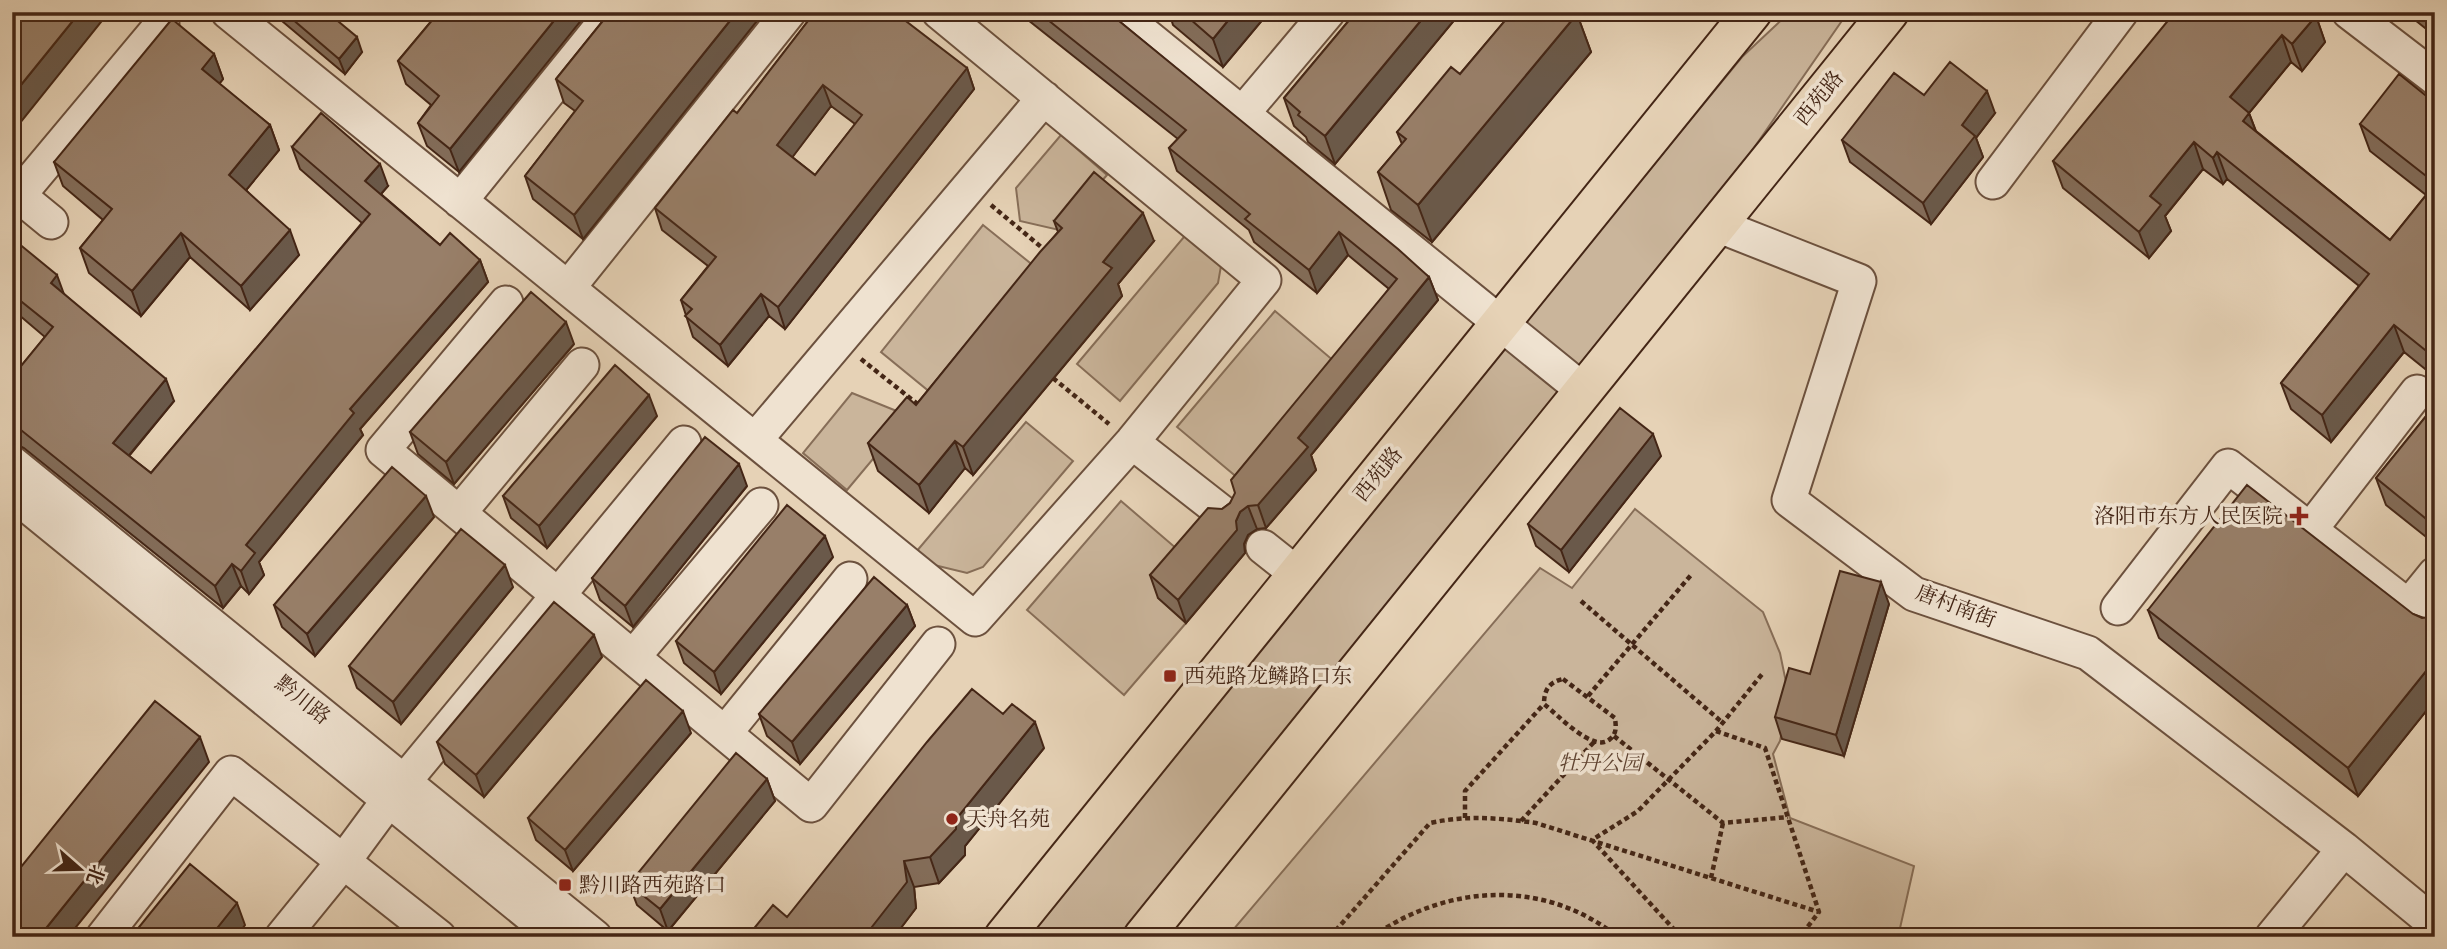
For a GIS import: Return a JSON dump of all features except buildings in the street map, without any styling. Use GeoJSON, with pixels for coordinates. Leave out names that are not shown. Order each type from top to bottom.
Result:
{"type":"FeatureCollection","features":[{"type":"Feature","properties":{"kind":"main road","name":"西苑路"},"geometry":{"type":"LineString","coordinates":[[1004,937],[1752,12]]}},
{"type":"Feature","properties":{"kind":"main road","name":"西苑路"},"geometry":{"type":"LineString","coordinates":[[1143,937],[1889,12]]}},
{"type":"Feature","properties":{"kind":"street"},"geometry":{"type":"LineString","coordinates":[[228,12],[975,619],[1132,442],[1264,280],[939,12]]}},
{"type":"Feature","properties":{"kind":"street"},"geometry":{"type":"LineString","coordinates":[[460,201],[613,12]]}},
{"type":"Feature","properties":{"kind":"street"},"geometry":{"type":"LineString","coordinates":[[568,288],[789,12]]}},
{"type":"Feature","properties":{"kind":"street"},"geometry":{"type":"LineString","coordinates":[[1242,114],[1328,12]]}},
{"type":"Feature","properties":{"kind":"street"},"geometry":{"type":"LineString","coordinates":[[2349,12],[2435,78]]}},
{"type":"Feature","properties":{"kind":"street"},"geometry":{"type":"LineString","coordinates":[[1129,16],[1242,114],[1584,391]]}},
{"type":"Feature","properties":{"kind":"street"},"geometry":{"type":"LineString","coordinates":[[1993,182],[2108,17]]}},
{"type":"Feature","properties":{"kind":"street"},"geometry":{"type":"LineString","coordinates":[[51,222],[16,193],[162,24]]}},
{"type":"Feature","properties":{"kind":"street"},"geometry":{"type":"LineString","coordinates":[[755,440],[1044,98]]}},
{"type":"Feature","properties":{"kind":"street","name":"唐村南街"},"geometry":{"type":"LineString","coordinates":[[1717,225],[1858,281],[1790,499],[1914,594],[2088,653],[2344,849],[2435,924]]}},
{"type":"Feature","properties":{"kind":"street"},"geometry":{"type":"LineString","coordinates":[[506,303],[383,450],[811,805],[938,644]]}},
{"type":"Feature","properties":{"kind":"street"},"geometry":{"type":"LineString","coordinates":[[459,513],[582,365]]}},
{"type":"Feature","properties":{"kind":"street"},"geometry":{"type":"LineString","coordinates":[[2310,530],[2417,392]]}},
{"type":"Feature","properties":{"kind":"street"},"geometry":{"type":"LineString","coordinates":[[1132,442],[1224,514]]}},
{"type":"Feature","properties":{"kind":"street"},"geometry":{"type":"LineString","coordinates":[[282,937],[396,791],[684,443]]}},
{"type":"Feature","properties":{"kind":"street","name":"黔川路"},"geometry":{"type":"LineString","coordinates":[[12,463],[396,791],[557,937]]}},
{"type":"Feature","properties":{"kind":"street"},"geometry":{"type":"LineString","coordinates":[[2118,608],[2228,466],[2435,627]]}},
{"type":"Feature","properties":{"kind":"street","name":"黔川路"},"geometry":{"type":"LineString","coordinates":[[12,493],[396,791],[595,937]]}},
{"type":"Feature","properties":{"kind":"street"},"geometry":{"type":"LineString","coordinates":[[633,657],[761,505]]}},
{"type":"Feature","properties":{"kind":"street"},"geometry":{"type":"LineString","coordinates":[[1263,547],[1297,574]]}},
{"type":"Feature","properties":{"kind":"street"},"geometry":{"type":"LineString","coordinates":[[2409,606],[2435,574]]}},
{"type":"Feature","properties":{"kind":"street"},"geometry":{"type":"LineString","coordinates":[[724,733],[850,579]]}},
{"type":"Feature","properties":{"kind":"street"},"geometry":{"type":"LineString","coordinates":[[103,937],[231,773],[439,937]]}},
{"type":"Feature","properties":{"kind":"street"},"geometry":{"type":"LineString","coordinates":[[2272,937],[2344,849]]}},
{"type":"Feature","properties":{"kind":"path"},"geometry":{"type":"LineString","coordinates":[[969,186],[1053,256]]}},
{"type":"Feature","properties":{"kind":"path"},"geometry":{"type":"LineString","coordinates":[[839,341],[925,411]]}},
{"type":"Feature","properties":{"kind":"path"},"geometry":{"type":"LineString","coordinates":[[1053,378],[1132,442]]}},
{"type":"Feature","properties":{"kind":"path"},"geometry":{"type":"LineString","coordinates":[[1588,696],[1691,575]]}},
{"type":"Feature","properties":{"kind":"path"},"geometry":{"type":"LineString","coordinates":[[1581,601],[1723,723]]}},
{"type":"Feature","properties":{"kind":"path"},"geometry":{"type":"LineString","coordinates":[[1592,841],[1638,811],[1716,731],[1763,673]]}},
{"type":"Feature","properties":{"kind":"path"},"geometry":{"type":"LineString","coordinates":[[1465,818],[1465,792],[1544,704],[1544,694],[1556,681],[1563,679],[1615,719],[1614,736],[1605,743],[1594,742],[1544,704]]}},
{"type":"Feature","properties":{"kind":"path"},"geometry":{"type":"LineString","coordinates":[[1716,731],[1765,748],[1819,912]]}},
{"type":"Feature","properties":{"kind":"path"},"geometry":{"type":"LineString","coordinates":[[1614,736],[1723,823],[1788,817]]}},
{"type":"Feature","properties":{"kind":"path"},"geometry":{"type":"LineString","coordinates":[[1521,821],[1594,742]]}},
{"type":"Feature","properties":{"kind":"path"},"geometry":{"type":"LineString","coordinates":[[1330,937],[1430,823],[1465,818],[1495,817],[1536,823],[1819,912]]}},
{"type":"Feature","properties":{"kind":"path"},"geometry":{"type":"LineString","coordinates":[[1711,878],[1723,823]]}},
{"type":"Feature","properties":{"kind":"path"},"geometry":{"type":"LineString","coordinates":[[1592,841],[1681,937]]}},
{"type":"Feature","properties":{"kind":"path"},"geometry":{"type":"LineString","coordinates":[[1372,937],[1413,914],[1460,897],[1509,894],[1577,909],[1618,937]]}},
{"type":"Feature","properties":{"kind":"path"},"geometry":{"type":"LineString","coordinates":[[1800,937],[1819,912]]}},
{"type":"Feature","properties":{"kind":"green space"},"geometry":{"type":"Polygon","coordinates":[[[1790,12],[1848,12],[1749,155],[1121,937],[1020,937],[1742,57],[1790,12]]]}},
{"type":"Feature","properties":{"kind":"green space"},"geometry":{"type":"Polygon","coordinates":[[[1061,135],[1107,175],[1059,230],[1020,221],[1016,188],[1061,135]]]}},
{"type":"Feature","properties":{"kind":"green space"},"geometry":{"type":"Polygon","coordinates":[[[983,225],[1050,279],[947,406],[881,352],[983,225]]]}},
{"type":"Feature","properties":{"kind":"green space"},"geometry":{"type":"Polygon","coordinates":[[[1189,231],[1221,266],[1218,283],[1120,401],[1077,364],[1189,231]]]}},
{"type":"Feature","properties":{"kind":"green space"},"geometry":{"type":"Polygon","coordinates":[[[1275,311],[1348,373],[1251,489],[1177,427],[1275,311]]]}},
{"type":"Feature","properties":{"kind":"green space"},"geometry":{"type":"Polygon","coordinates":[[[852,393],[909,416],[847,490],[803,453],[852,393]]]}},
{"type":"Feature","properties":{"kind":"green space"},"geometry":{"type":"Polygon","coordinates":[[[1026,422],[1073,461],[983,567],[967,573],[930,564],[916,552],[1026,422]]]}},
{"type":"Feature","properties":{"kind":"green space"},"geometry":{"type":"Polygon","coordinates":[[[1121,501],[1191,561],[1158,598],[1186,623],[1124,695],[1027,610],[1121,501]]]}},
{"type":"Feature","properties":{"kind":"green space","name":"牡丹公园"},"geometry":{"type":"Polygon","coordinates":[[[1635,509],[1763,612],[1780,653],[1787,687],[1780,741],[1773,754],[1790,818],[1914,866],[1898,937],[1227,937],[1540,568],[1572,588],[1635,509]]]}},
{"type":"Feature","properties":{"kind":"place","name":"洛阳市东方人民医院"},"geometry":{"type":"Point","coordinates":[2299,516]}},
{"type":"Feature","properties":{"kind":"place","name":"西苑路龙鳞路口东"},"geometry":{"type":"Point","coordinates":[1170,676]}},
{"type":"Feature","properties":{"kind":"place","name":"天舟名苑"},"geometry":{"type":"Point","coordinates":[952,819]}},
{"type":"Feature","properties":{"kind":"place","name":"黔川路西苑路口"},"geometry":{"type":"Point","coordinates":[565,885]}}]}
